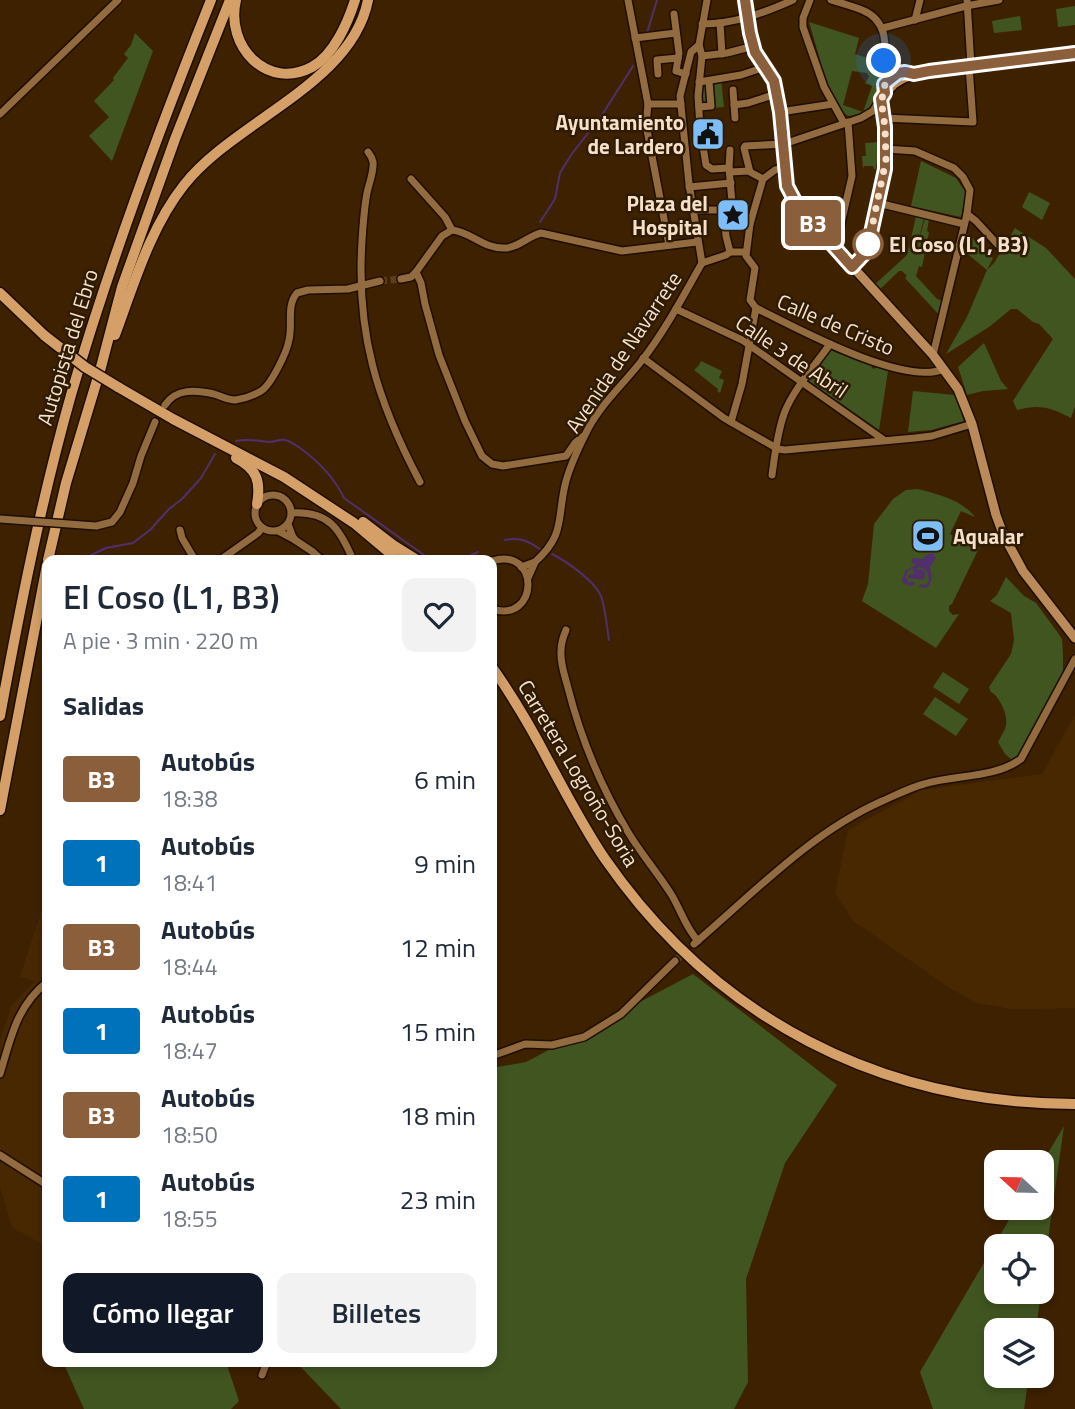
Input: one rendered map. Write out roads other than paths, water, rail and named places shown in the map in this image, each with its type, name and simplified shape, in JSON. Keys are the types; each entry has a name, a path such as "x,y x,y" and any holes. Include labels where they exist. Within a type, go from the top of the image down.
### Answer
{"highway":[{"path":"126,223 143,160 205,0"},
{"name":"Autopista del Ebro","path":"0,716 28,572 52,468 84,354 126,223 211,0"},
{"name":"Autopista del Ebro","path":"50,555 66,483 117,304 191,96 230,0"},
{"path":"236,0 233,24 244,51 266,69 293,72 312,66 326,55 349,22 355,0"},
{"path":"101,367 162,218 184,185 213,155 332,64 349,44 361,23 368,0"},
{"path":"0,293 45,336 86,367 173,419 284,477 354,523 392,555"},
{"path":"173,419 192,434 251,468 257,478 257,504"},
{"path":"284,477 328,498 410,555"},
{"name":"Autopista del Ebro","path":"0,810 42,594"},
{"name":"Carretera Logroño-Soria","path":"497,675 590,833 624,885 679,948 730,992 798,1036 867,1069 923,1086 983,1098 1075,1104"}],"main road":[{"path":"1075,52 929,71 914,74 894,84 883,96 885,169 867,251 852,267 933,355 962,396 996,515 1010,551 1075,638"}],"street":[{"path":"0,114 118,0"},
{"path":"628,0 648,104 647,130 669,245"},
{"path":"707,0 699,45 702,56 699,107 706,165 710,169 750,172 762,179"},
{"path":"745,0 758,58 773,77 790,195 852,267"},
{"path":"702,24 761,14 793,0"},
{"path":"810,0 803,18 803,27 824,87 846,122 852,176 841,228 828,240"},
{"path":"750,172 744,147 784,144 871,113 883,96 883,28 877,20 862,10 831,0"},
{"path":"862,10 865,0"},
{"path":"915,20 920,0"},
{"path":"883,28 967,3 999,0"},
{"path":"884,118 973,122 967,3"},
{"path":"674,14 678,55 676,71 686,74"},
{"path":"720,23 722,54"},
{"path":"635,38 676,33"},
{"path":"658,74 657,60 691,52 699,45"},
{"path":"702,56 754,46"},
{"path":"691,52 681,89 681,104 689,187 702,263"},
{"path":"699,82 741,75 765,67"},
{"path":"699,107 711,106 709,81"},
{"path":"733,90 735,118"},
{"path":"734,105 776,94"},
{"path":"648,104 681,104"},
{"path":"780,112 833,104"},
{"path":"886,149 915,151 954,168 971,190 933,355"},
{"path":"730,150 731,183 726,236 730,252 747,249"},
{"path":"368,152 373,162 363,223 363,318 371,364 379,388 394,430 420,482"},
{"path":"731,422 743,384 756,308 750,300 755,268 746,256 750,224 762,179 784,167"},
{"path":"411,179 445,217 452,230"},
{"path":"689,187 731,183"},
{"path":"877,203 964,224"},
{"path":"692,209 723,210 737,218 737,222 750,224"},
{"path":"967,214 1000,247"},
{"path":"401,279 411,277 442,236 452,230 488,246 500,248 513,247 541,233 622,251 697,242"},
{"name":"Avenida de Navarrete","path":"497,610 507,611 519,606 527,593 528,578 535,562 556,537 566,482 595,417 643,358 676,309 702,263 730,252"},
{"path":"416,272 443,364 482,456 492,464 503,466 565,456 585,435"},
{"path":"165,405 181,392 204,392 236,400 261,391 271,380 290,339 290,307 297,293 308,290 348,289 380,281"},
{"name":"Calle de Cristo","path":"756,308 830,344 880,364 933,373 944,369"},
{"name":"Calle 3 de Abril","path":"676,309 750,345 884,440"},
{"path":"772,475 775,448 785,411 830,344"},
{"path":"643,358 731,422 775,448 786,450 932,436 972,424"},
{"path":"0,519 96,526 112,522 120,512 133,483 155,422"},
{"path":"278,531 288,524 292,513 284,498 268,495 257,504 255,510 255,517 262,528 278,531 316,555"},
{"path":"292,513 312,514 326,520 339,531 351,555"},
{"path":"288,524 295,540"},
{"path":"227,555 262,528"},
{"path":"180,530 192,555"},
{"path":"497,560 516,562 528,578"},
{"path":"521,567 535,562"},
{"path":"566,630 561,644 561,661 586,747 602,785 623,823 670,892 696,942 817,838 842,821 925,784 996,772 1021,759 1075,659"},
{"path":"497,1054 525,1044 552,1045 584,1037 621,1014 675,961"},
{"path":"0,1074 21,1011 42,987"},
{"path":"0,1155 42,1182"},
{"path":"262,1375 265,1367"}],"waterway":[{"path":"647,33 657,0"},
{"path":"540,222 555,199 560,173 633,66"},
{"path":"236,441 283,440 293,443 325,470 344,498 424,555"},
{"path":"91,555 106,548 133,543 150,530 201,478 215,454"},
{"path":"505,540 524,540 541,550"},
{"path":"471,555 478,552"},
{"path":"552,554 579,571 597,589 603,603 609,640"}],"tunnel":[{"path":"380,281 401,279"},
{"path":"675,961 694,944"}],"place":[{"name":"Ayuntamiento de Lardero","path":"708,134"},
{"name":"Plaza del Hospital","path":"733,215"},
{"name":"El Coso (L1, B3)","path":"868,244"},
{"name":"Aqualar","path":"928,536"}]}
